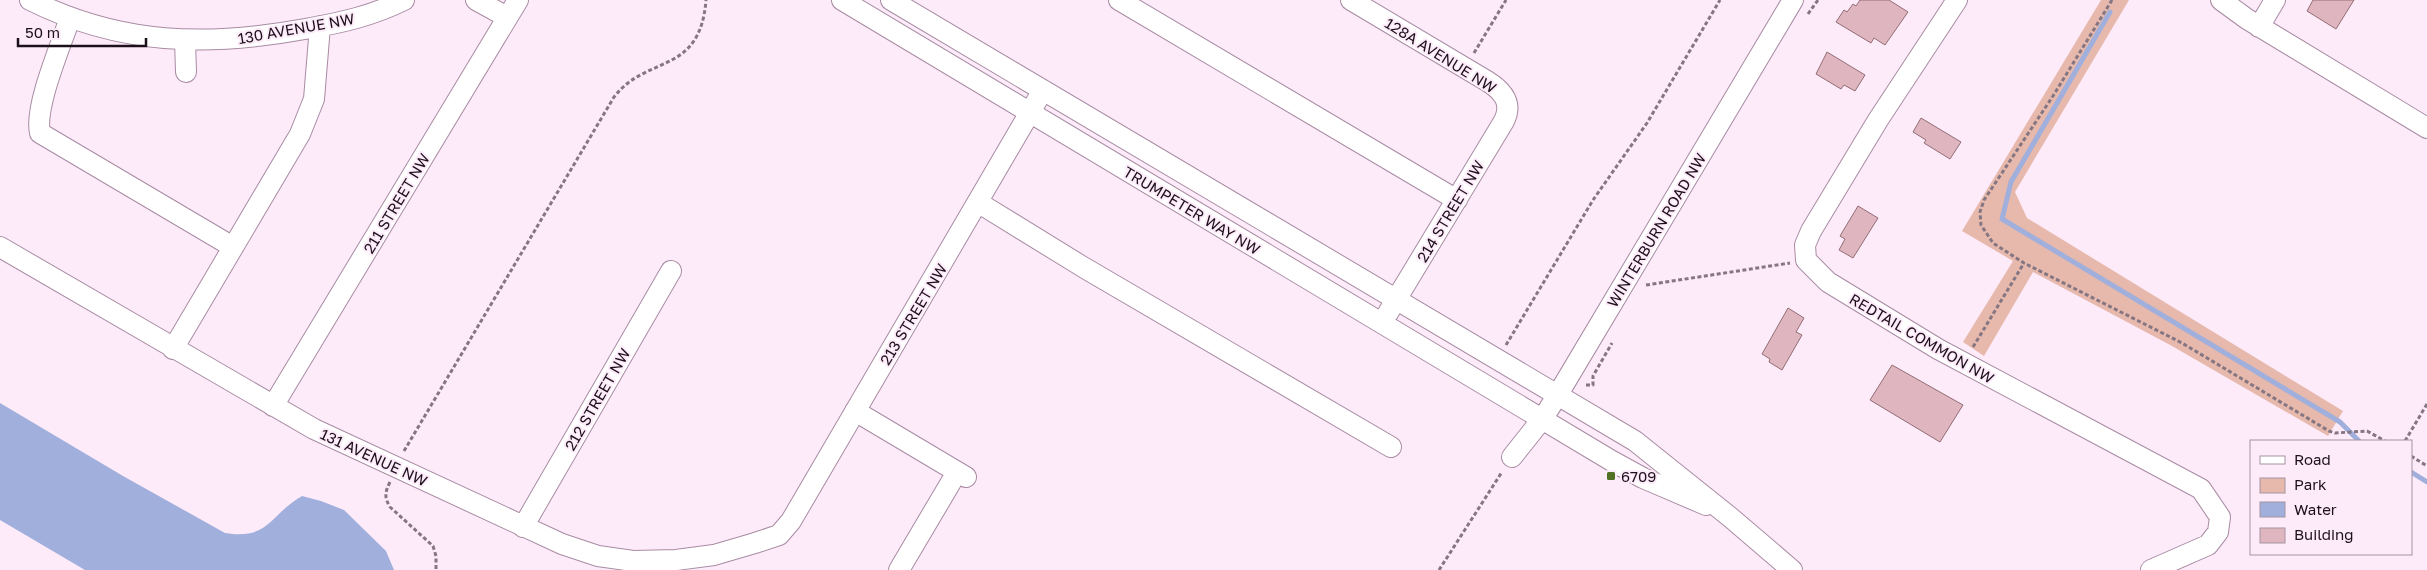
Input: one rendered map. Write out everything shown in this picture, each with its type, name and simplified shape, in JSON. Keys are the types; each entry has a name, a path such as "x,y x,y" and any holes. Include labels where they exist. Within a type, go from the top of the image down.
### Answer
{"street":[{"name":"130 AVENUE NW","path":"30,0 91,26 134,36 185,40 248,38 353,20 404,0"},
{"path":"476,0 507,18"},
{"name":"211 STREET NW","path":"273,406 518,0"},
{"name":"TRUMPETER WAY NW","path":"842,0 1643,478 1730,517"},
{"name":"TRUMPETER WAY NW","path":"890,0 1635,441 1730,517"},
{"path":"1119,0 1457,200"},
{"name":"WINTERBURN ROAD NW","path":"1512,457 1543,418 1557,396 1793,0"},
{"path":"1806,260 1805,245 1811,231 1878,120 1957,0"},
{"path":"2222,0 2259,27 2427,128"},
{"path":"2259,27 2275,0"},
{"name":"128A AVENUE NW","path":"1353,1 1495,86 1505,97"},
{"path":"70,18 40,107 38,124 40,133 233,248"},
{"path":"173,349 300,134 314,98 320,26"},
{"path":"185,40 186,72"},
{"name":"213 STREET NW","path":"779,535 791,521 1043,90"},
{"name":"214 STREET NW","path":"1382,323 1508,114 1505,97"},
{"path":"978,203 1083,267 1391,447"},
{"name":"131 AVENUE NW","path":"0,247 314,429 523,527 594,563 676,560 714,555 779,535"},
{"name":"REDTAIL COMMON NW","path":"1806,260 1828,282 1963,363 2058,411 2201,489 2220,517 2218,532 2208,544 2152,570"},
{"name":"212 STREET NW","path":"523,527 672,271"},
{"path":"855,411 962,474 899,570"},
{"path":"1730,517 1792,570"}],"path":[{"path":"401,457 614,97 623,85 631,79 666,64 686,51 700,28 706,0"},
{"path":"1466,68 1506,0"},
{"path":"1506,345 1593,200 1652,116 1720,0"},
{"path":"2112,0 2053,96 1984,200 1981,218 1986,234 1993,243 2024,262 2182,344 2335,433 2360,430 2383,440"},
{"path":"1646,284 1806,260"},
{"path":"1963,363 2024,262"},
{"path":"2406,440 2427,404"},
{"path":"1439,570 1512,457"},
{"path":"2412,457 2427,466"},
{"path":"390,481 385,493 386,500 390,507 433,546 436,556 436,570"}],"green space":[{"path":"2101,0 2129,0 2015,192 2027,218 2343,411 2328,436 2172,346 2033,272 1984,356 1963,342 2013,261 1962,231"}],"water":[{"path":"0,403 123,476 225,533 251,533 260,529 302,496 344,510 386,551 394,570 85,570 0,520"}],"building":[{"path":"1860,0 1889,0 1908,12 1885,45 1874,38 1871,43 1836,22 1844,10 1847,12 1853,4 1856,6"},
{"path":"2313,0 2354,0 2336,29 2307,11"},
{"path":"1827,52 1865,75 1855,91 1844,85 1841,89 1816,74"},
{"path":"1921,118 1961,142 1950,159 1924,143 1926,140 1913,132"},
{"path":"1858,206 1878,218 1853,258 1839,250 1845,239 1840,236"},
{"path":"1788,308 1804,318 1796,332 1802,335 1782,370 1769,362 1770,359 1762,354"},
{"path":"1892,365 1963,405 1940,442 1870,400"}],"waterway":[{"path":"2110,12 2011,182 2002,219 2340,422 2358,440"},
{"path":"2412,473 2427,482"}],"place":[{"name":"6709","path":"1611,476"}]}
